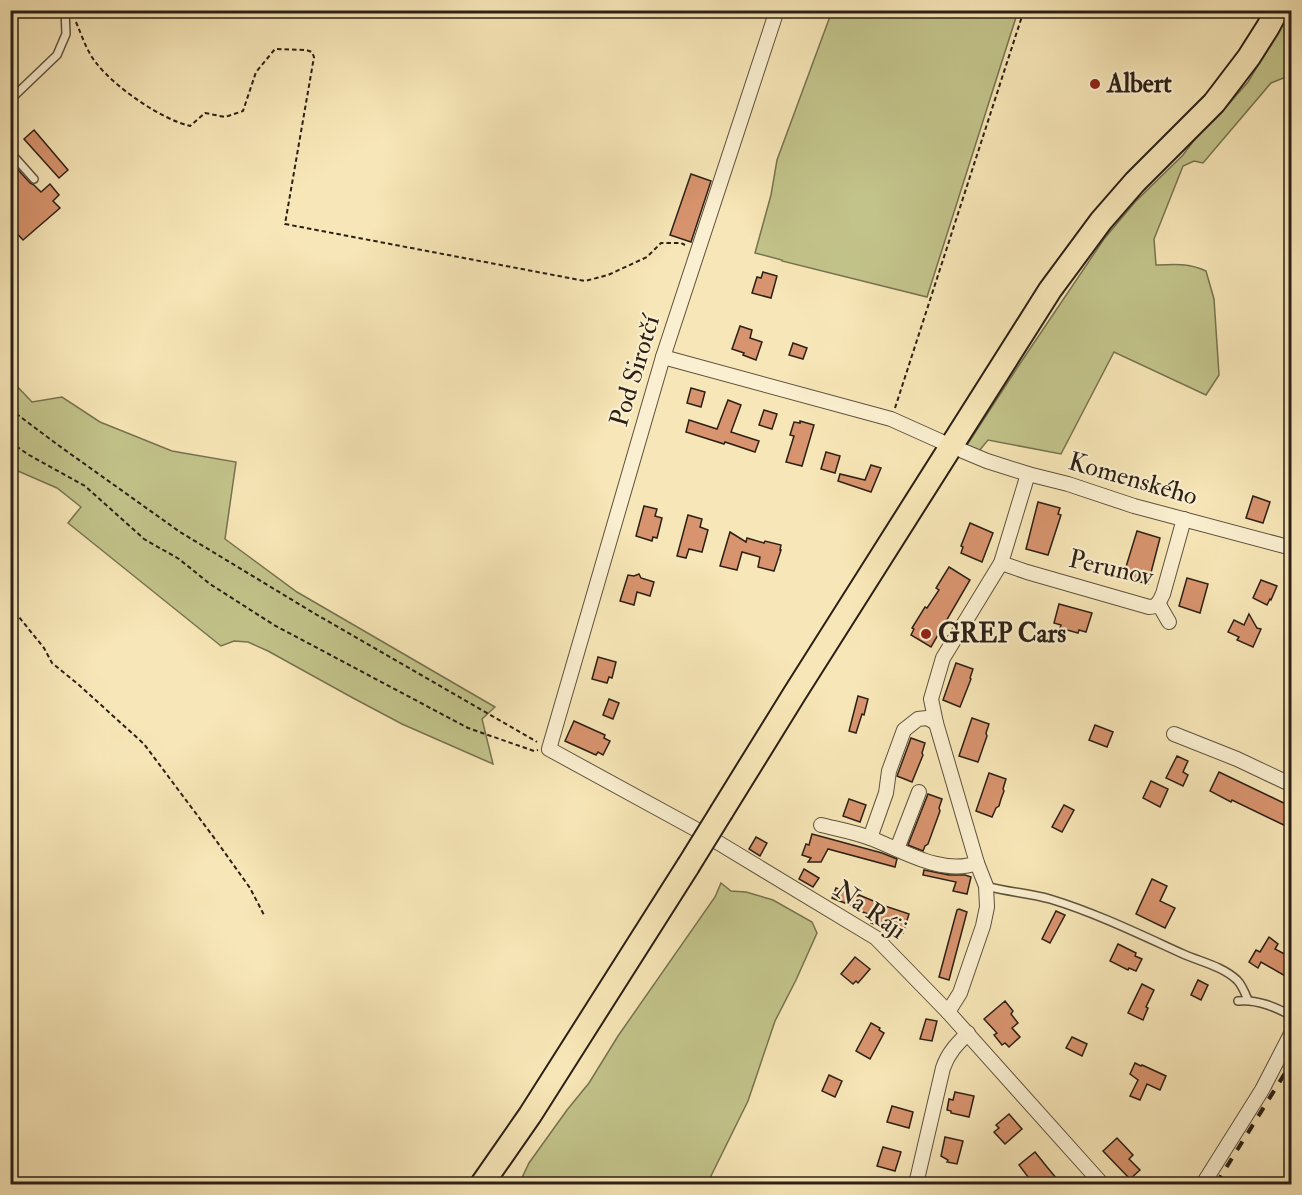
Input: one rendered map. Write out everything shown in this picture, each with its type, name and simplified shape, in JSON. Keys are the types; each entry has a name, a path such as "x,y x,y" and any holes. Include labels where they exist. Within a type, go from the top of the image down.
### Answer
{"main road":[{"path":"482,1185 530,1115 1050,290 1101,221 1135,182 1214,103 1250,57 1277,10"}],"street":[{"name":"Pod Sirotčí","path":"549,749 663,357 777,10"},
{"path":"663,357 891,419 940,441"},
{"name":"Komenského","path":"963,451 1028,474 1068,484 1134,506 1292,548"},
{"path":"948,1012 960,993 984,926 987,907 986,886 977,863 931,699 944,658 1001,563 1028,474"},
{"name":"Perunov","path":"1001,563 1153,607 1163,594 1184,519"},
{"path":"1158,603 1169,622"},
{"path":"870,838 886,793 889,771 904,730 918,719 927,718 936,723"},
{"path":"1174,734 1237,759 1292,785"},
{"name":"Na Ráji","path":"549,749 699,831 885,945 968,1033 1102,1185"},
{"path":"897,849 919,792"},
{"path":"820,825 870,838 916,858 949,866 967,867 977,863"},
{"path":"1203,1185 1262,1090 1292,1032"},
{"path":"916,1185 946,1058 968,1033"}],"lane":[{"path":"10,100 57,55 66,34 65,10"},
{"path":"10,152 34,179"},
{"path":"986,886 1068,905 1205,962 1239,982 1248,1000"},
{"path":"1238,1001 1260,1002 1292,1016"}],"path":[{"path":"891,419 1023,10"},
{"path":"66,34 75,20 88,50 116,83 136,99 190,126 205,112 225,117 243,111 256,72 274,50 312,52 314,57 285,224 585,281 608,275 647,257 661,243 681,243 698,250"},
{"path":"10,409 180,532 316,615 549,749"},
{"path":"10,442 85,486 144,538 179,559 218,589 274,625 468,728 534,751 549,749"},
{"path":"10,606 44,648 52,663 144,744 250,888 264,915"}],"green space":[{"path":"832,11 1018,11 927,297 755,253 771,195 777,160"},
{"path":"1291,11 1291,75 1271,83 1203,163 1194,161 1183,166 1154,239 1156,265 1188,265 1206,271 1214,299 1219,375 1206,395 1114,352 1061,454 988,440 979,451 967,445 1104,239 1135,202 1183,155 1204,127 1248,82"},
{"path":"11,380 32,402 62,397 100,422 172,451 236,462 225,539 297,592 495,707 482,719 493,764 402,724 248,642 234,641 221,646 68,523 81,507 57,488 11,468"},
{"path":"721,883 731,891 746,892 773,900 812,922 817,933 775,1021 748,1101 707,1184 520,1184 529,1163 589,1083 618,1036 715,897"}],"building":[{"path":"34,130 68,170 59,178 24,139"},
{"path":"10,161 41,192 50,184 59,195 53,201 60,208 23,240 10,226"},
{"path":"691,174 711,181 691,242 670,235"},
{"path":"763,272 777,276 771,298 752,293 757,277 761,278"},
{"path":"740,326 752,330 750,338 762,342 756,360 732,349"},
{"path":"793,343 807,348 803,359 789,355"},
{"path":"691,388 705,392 701,407 687,403"},
{"path":"728,400 741,405 731,432 759,441 755,452 686,432 689,420 717,429"},
{"path":"764,410 777,414 772,429 759,425"},
{"path":"800,421 814,425 802,466 786,462 794,436 790,435 794,422 800,423"},
{"path":"826,452 840,456 835,473 821,469"},
{"path":"871,465 881,468 871,492 838,481 840,474 865,480"},
{"path":"1253,496 1270,502 1263,523 1246,518"},
{"path":"1038,502 1060,508 1058,514 1061,515 1048,555 1026,549"},
{"path":"644,506 657,509 655,516 662,518 657,538 653,537 652,541 636,536"},
{"path":"688,515 702,519 700,527 708,530 702,552 689,549 686,558 677,556"},
{"path":"970,523 993,533 982,562 961,553 963,547 961,546"},
{"path":"1137,531 1160,538 1148,584 1126,578 1128,571 1125,570"},
{"path":"730,532 746,542 747,538 781,545 774,571 758,567 760,557 742,552 737,570 720,566"},
{"path":"949,567 970,580 931,647 911,635 914,629 912,628 939,590 936,588"},
{"path":"639,574 641,578 654,582 650,596 637,592 634,605 620,601 628,575"},
{"path":"1187,578 1208,584 1200,613 1179,606"},
{"path":"1261,580 1277,586 1267,605 1253,598"},
{"path":"1059,604 1092,613 1086,632 1079,630 1078,633 1060,628 1061,625 1054,623"},
{"path":"1249,614 1257,628 1261,629 1253,647 1237,640 1239,637 1228,632 1234,620 1244,625"},
{"path":"598,657 616,662 612,678 609,677 607,683 592,679"},
{"path":"956,663 973,669 960,707 943,700"},
{"path":"858,696 868,699 856,733 849,731"},
{"path":"609,699 619,703 613,719 603,715"},
{"path":"972,718 989,724 978,762 959,756"},
{"path":"574,721 605,735 604,738 610,741 603,755 598,752 596,755 565,741"},
{"path":"1095,725 1113,732 1107,747 1089,740"},
{"path":"911,738 925,743 923,755 912,782 897,776"},
{"path":"1177,756 1188,761 1183,772 1188,775 1183,786 1166,778"},
{"path":"1219,772 1292,807 1292,829 1210,791"},
{"path":"989,773 1006,779 999,806 992,817 976,811"},
{"path":"1151,781 1168,789 1160,807 1143,798"},
{"path":"928,794 942,799 928,844 923,851 908,845"},
{"path":"849,799 866,805 860,822 843,816"},
{"path":"1064,805 1074,810 1062,832 1052,827"},
{"path":"812,834 882,853 897,859 895,867 828,849 821,862 808,862 811,858 802,855 806,844 809,845"},
{"path":"756,837 767,843 760,856 749,849"},
{"path":"804,869 819,878 813,887 799,879"},
{"path":"924,870 971,877 967,894 953,891 956,882 923,875"},
{"path":"1152,879 1167,886 1160,901 1175,908 1165,928 1136,914"},
{"path":"836,888 909,914 903,933 871,923 874,916 832,898"},
{"path":"959,909 967,912 949,980 939,977"},
{"path":"1056,911 1065,915 1050,943 1042,939"},
{"path":"1269,937 1278,944 1275,949 1292,958 1292,980 1261,962 1258,968 1249,962 1256,950 1260,952"},
{"path":"1118,944 1136,953 1135,956 1142,959 1136,971 1129,968 1128,970 1110,961"},
{"path":"855,957 870,969 858,983 856,981 853,984 841,974"},
{"path":"1198,980 1208,985 1201,1000 1191,995"},
{"path":"1142,984 1154,990 1143,1020 1128,1013"},
{"path":"1005,1001 1013,1011 1011,1014 1018,1023 1012,1028 1020,1037 1009,1047 1005,1043 1002,1045 994,1035 997,1033 984,1019"},
{"path":"926,1019 937,1021 932,1041 920,1039"},
{"path":"871,1023 884,1033 870,1059 856,1051"},
{"path":"1072,1037 1087,1044 1082,1056 1066,1048"},
{"path":"1135,1063 1166,1076 1160,1090 1147,1084 1140,1100 1130,1096 1138,1080 1130,1074"},
{"path":"829,1075 842,1081 835,1097 822,1091"},
{"path":"955,1092 974,1096 969,1117 947,1110 949,1099 953,1100"},
{"path":"892,1106 913,1112 909,1128 887,1122"},
{"path":"1009,1114 1022,1129 1005,1144 994,1132 999,1128 996,1125"},
{"path":"945,1137 963,1141 957,1164 947,1162 948,1160 941,1156"},
{"path":"1117,1138 1133,1155 1129,1159 1140,1170 1130,1179 1103,1151"},
{"path":"883,1147 901,1152 895,1171 877,1166"},
{"path":"1035,1152 1062,1185 1034,1185 1019,1165"}],"railway":[{"path":"1216,1184 1292,1062"}],"place":[{"name":"Albert","path":"1095,84"},
{"name":"GREP Cars","path":"926,634"}]}
